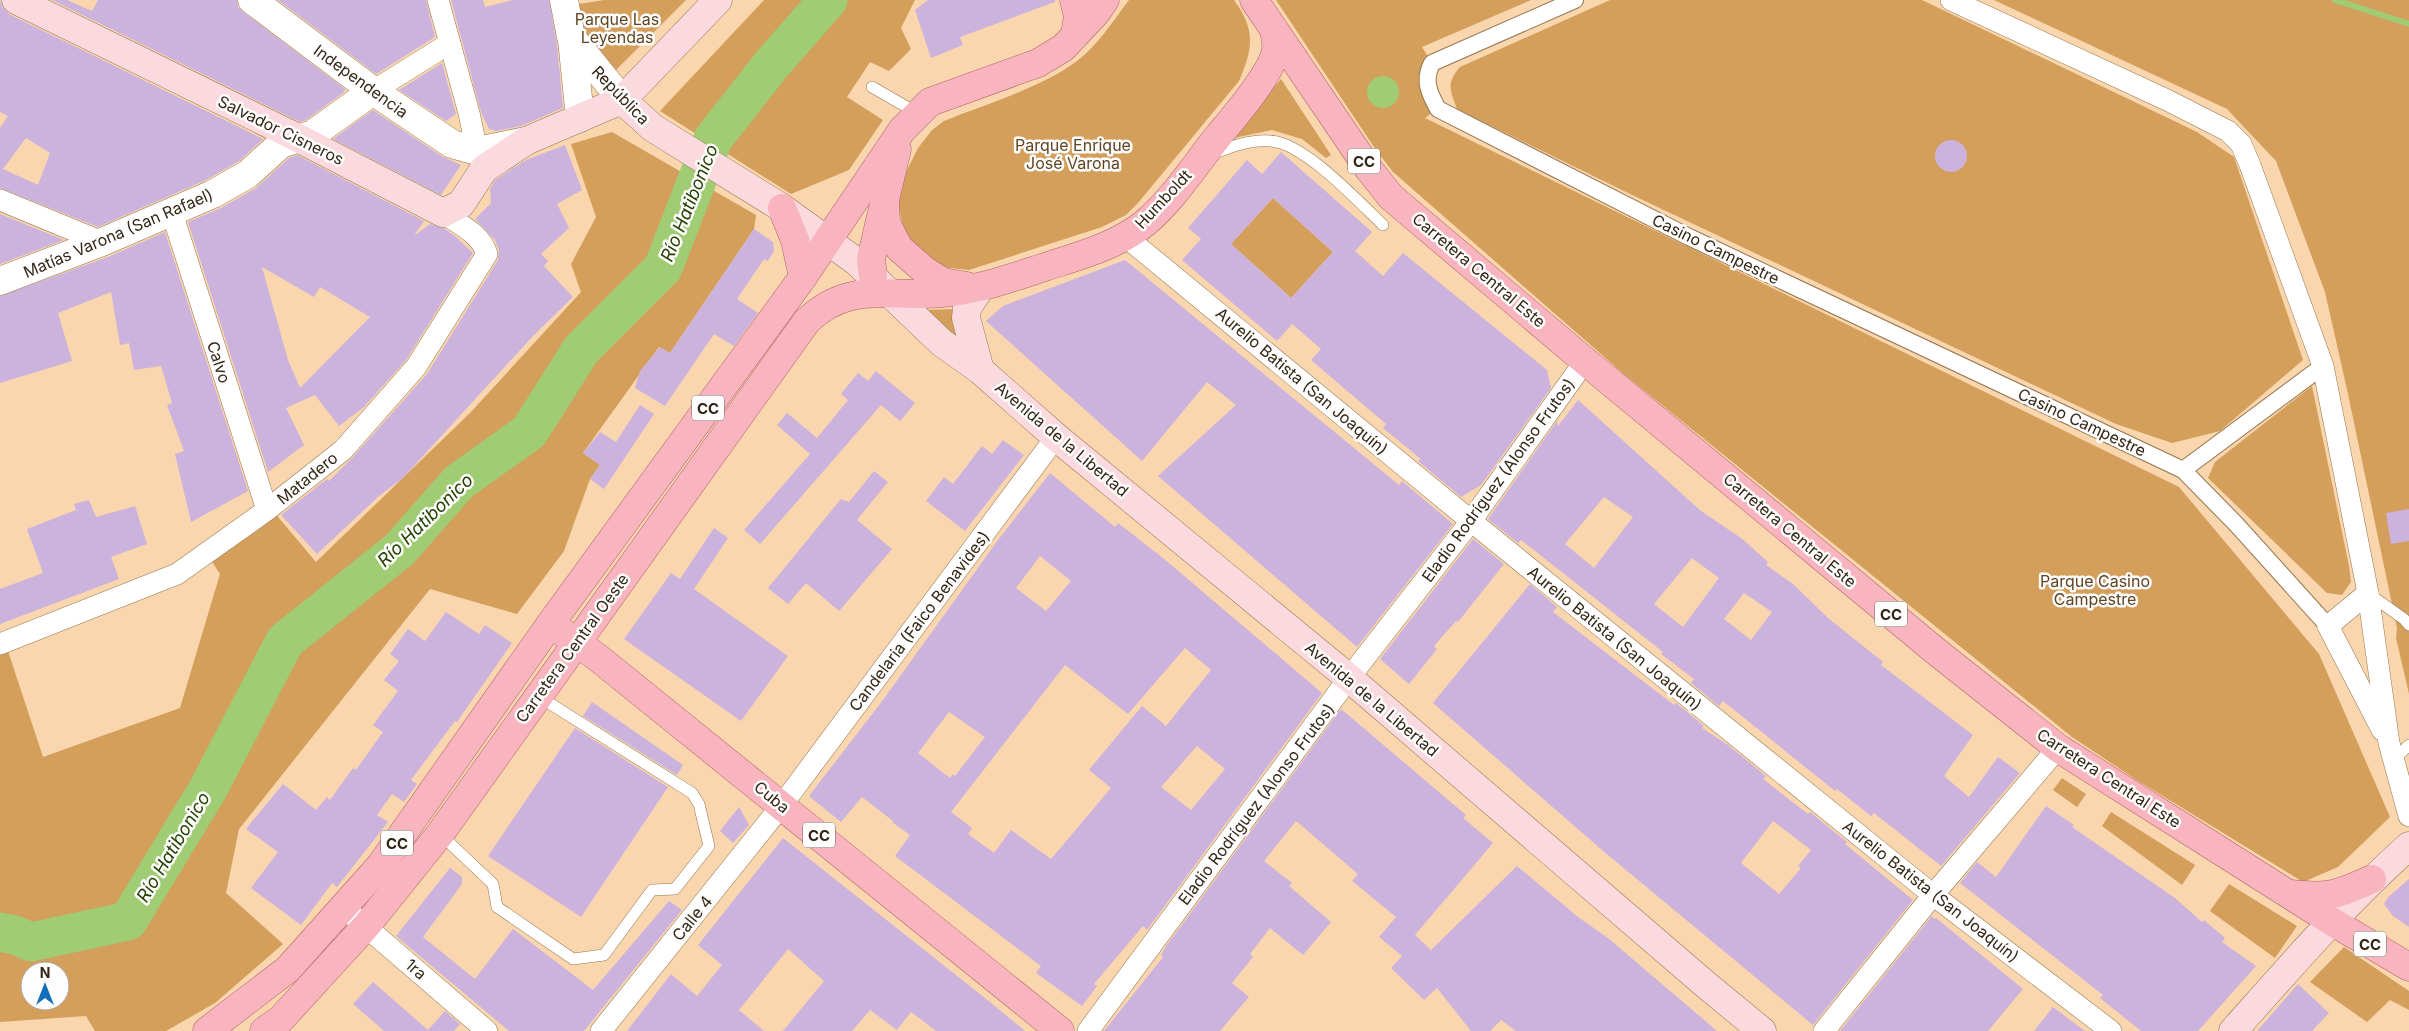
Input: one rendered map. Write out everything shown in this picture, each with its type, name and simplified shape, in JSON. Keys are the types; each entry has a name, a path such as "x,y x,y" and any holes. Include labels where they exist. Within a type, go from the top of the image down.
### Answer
{"main road":[{"name":"Salvador Cisneros","path":"16,0 290,139 443,213"},
{"path":"1074,0 1078,16 1075,35"},
{"name":"CC","path":"551,623 803,277 827,239 909,121 930,102 1038,63 1063,48 1105,0"},
{"name":"Carretera Central Este","path":"1254,0 1368,168 1391,196 1586,361 1938,652 2058,748 2331,921 2409,967"},
{"path":"622,100 711,3"},
{"name":"Humboldt","path":"881,285 942,294 980,288 1078,256 1126,237 1145,223 1162,206 1271,65 1276,49 1274,30"},
{"name":"Independencia","path":"526,140 622,100"},
{"name":"República","path":"622,100 653,128"},
{"path":"580,118 603,115 621,117 653,128"},
{"path":"881,285 871,259 885,198 909,121"},
{"name":"Avenida de la Libertad","path":"653,128 776,204 827,239 881,285 942,343 980,370 1056,437 1350,678 1762,1031"},
{"path":"443,213 462,204 484,169 526,140"},
{"path":"885,198 886,223 899,248 913,261 943,282 980,288"},
{"path":"776,204 795,240 803,277"},
{"name":"Carretera Central Oeste","path":"264,1031 281,1019 366,925 440,834 807,321 820,309 836,300 881,285"},
{"name":"Avenida de la Libertad","path":"980,288 967,308 966,318 980,370"},
{"name":"Carretera Central Oeste","path":"207,1031 288,969 380,866 551,623"},
{"name":"Cuba","path":"551,623 610,667 1060,1031"},
{"path":"556,672 579,665 610,667"},
{"path":"2233,1031 2331,921 2372,879 2409,846"},
{"path":"2290,894 2319,897 2339,894 2372,879"}],"street":[{"name":"Independencia","path":"252,0 372,91 452,144 476,151 526,140"},
{"path":"438,0 469,113 480,163 477,178"},
{"name":"República","path":"564,0 571,37 580,118"},
{"name":"Casino Campestre","path":"1575,0 1432,63 1427,72 1427,84 1438,110 1689,237 2183,470 2236,524 2328,626 2397,749"},
{"name":"Casino Campestre","path":"1951,0 2167,100 2228,131 2240,144 2250,165 2323,366 2368,593 2409,816"},
{"name":"República","path":"571,37 622,100"},
{"name":"Matías Varona (San Rafael)","path":"0,281 102,242 213,194 248,174 290,139 313,134 372,91 450,43"},
{"path":"0,200 102,242"},
{"name":"Calvo","path":"172,213 267,510"},
{"name":"Matadero","path":"8,641 177,574 267,510 343,450 416,368 486,254 484,245 472,233 443,213"},
{"name":"Aurelio Batista (San Joaquín)","path":"1126,237 1471,521 1933,895 2111,1031"},
{"name":"Eladio Rodríguez (Alonso Frutos)","path":"1088,1031 1350,678 1471,521 1586,361"},
{"path":"2183,470 2323,366"},
{"name":"Candelaria (Faico Benavides)","path":"782,805 1056,437"},
{"path":"2328,626 2368,593"},
{"path":"1824,1031 1933,895 2058,748"},
{"name":"Calle 4","path":"602,1031 782,805"},
{"name":"1ra","path":"344,908 487,1031"}],"lane":[{"path":"872,87 909,121"},
{"path":"1201,158 1238,144 1272,140 1293,148 1319,166 1383,225"},
{"path":"2368,593 2404,619 2409,625"},
{"path":"440,834 493,884 496,907 573,959 604,955 652,890 675,889 710,846 699,804 692,794 538,696"}],"green space":[{"name":"Parque Las Leyendas","path":"604,0 686,0 616,70 577,30 573,5"},
{"path":"764,0 915,0 901,28 911,49 889,71 870,62 847,97 883,120 849,170 791,194 660,111"},
{"name":"Parque Enrique José Varona","path":"1129,0 1234,0 1246,21 1250,39 1247,59 1239,81 1138,203 1126,215 1102,227 969,270 941,267 915,249 902,223 898,201 902,180 918,148 932,130 944,121 1013,95 1048,79 1077,61 1092,48"},
{"name":"Parque Casino Campestre","path":"1276,0 1531,0 1422,47 1432,63 1438,108 1425,118 2179,487 2319,654 2390,817 2338,867 2303,882 2135,779 2072,737 1625,375 1393,172 1376,150"},
{"path":"1610,0 1922,0 2197,132 2234,157 2303,360 2220,431 2172,443 2116,424 1628,193 1457,109 1451,82 1460,67"},
{"path":"1994,0 2409,0 2409,694 2396,638 2397,628 2325,292 2276,161 2227,109"},
{"path":"1281,79 1331,155 1326,158 1302,139 1272,130 1229,139"},
{"path":"612,132 756,215 754,229 670,353 659,347 583,453 600,465 590,479 564,551 517,614 430,589 239,829 226,893 283,944 215,1003 166,1031 95,1031 86,1016 0,1022 0,654 8,651 43,757 180,708 220,574 211,560 273,511 316,562 470,413 581,292 571,264 596,217 571,144"},
{"path":"1273,198 1333,252 1291,298 1231,244"},
{"path":"955,309 958,341 924,310"},
{"path":"2312,386 2349,566 2351,582 2342,595 2327,593 2208,478 2215,462"},
{"path":"2062,778 2086,794 2077,807 2053,790"},
{"path":"2111,812 2195,865 2182,885 2102,826"},
{"path":"2229,884 2297,926 2275,958 2210,911"},
{"path":"2344,947 2409,991 2409,1010 2390,1000 2367,1022 2310,982"}],"shaded area":[{"path":"1383,76 1389,77 1394,81 1398,86 1398,98 1394,103 1389,107 1383,108 1377,107 1372,103 1368,98 1367,92 1368,86 1372,81 1377,77"}],"building":[{"path":"0,0 3,8 9,14 263,139 239,161 206,180 98,227 0,188 0,128 8,116 0,112","holes":["26,138 50,153 38,185 3,169"]},
{"path":"52,0 67,0 92,11 98,0 237,0 238,7 243,12 345,89 343,93 306,120 300,122"},
{"path":"278,0 426,0 435,37 376,74"},
{"path":"451,0 483,0 485,7 513,0 549,0 557,45 563,108 521,126 496,131 489,129 481,112"},
{"path":"928,0 1055,0 1055,2 960,37 963,45 931,58 915,10"},
{"path":"442,63 456,114 446,121 399,90"},
{"path":"373,110 443,157 461,165 441,195 333,139"},
{"path":"1951,140 1963,144 1967,156 1963,168 1951,172 1939,168 1935,156 1939,144"},
{"path":"565,145 582,190 557,204 569,228 541,254 548,261 544,266 573,297 533,336 403,478 379,496 317,554 281,515 327,479 329,481 427,374 498,260 499,250 495,240 475,219 491,203 490,189 495,180 526,160"},
{"path":"1281,152 1372,232 1355,251 1383,276 1403,253 1547,370 1551,388 1481,485 1461,497 1418,461 1421,459 1383,428 1386,424 1311,360 1321,349 1292,324 1277,341 1182,260 1201,239 1188,228 1247,160 1262,174","holes":["1273,198 1333,252 1291,298 1231,244"]},
{"path":"297,155 424,221 414,236 430,224 444,228 473,253 406,360 364,407 339,426 315,395 286,408 304,445 268,472 188,222 221,208 256,188 289,158","holes":["262,267 314,297 320,287 370,317 300,388 288,360"]},
{"path":"0,214 64,240 0,264"},
{"path":"754,229 773,242 774,251 768,261 764,259 737,299 758,313 734,346 714,334 665,406 635,388 640,371 660,347 670,353"},
{"path":"165,232 248,491 191,522 175,454 184,451 167,405 172,403 161,366 134,370 129,343 120,345 111,292 58,313 72,361 0,383 0,296 108,257"},
{"path":"1125,260 1399,485 1402,481 1453,524 1357,647 1158,476 1236,405 1207,382 1142,461 986,321 1003,306"},
{"path":"876,371 915,403 900,421 881,405 760,544 744,530 810,454 777,425 787,413 817,438 848,400 841,394 858,373 868,381"},
{"path":"1578,400 1701,511 1741,538 1768,562 1766,565 1793,584 1828,618 1883,662 1881,665 1973,735 1944,776 1969,797 1998,757 2020,773 1941,866 1874,813 1871,816 1837,789 1835,791 1723,701 1719,706 1691,683 1694,679 1661,654 1663,652 1521,540 1518,543 1488,519 1557,421 1558,426","holes":["1604,497 1633,517 1594,568 1565,544","1692,558 1719,578 1683,627 1654,604","1744,593 1772,612 1751,640 1724,619"]},
{"path":"640,405 654,414 604,489 590,479 600,465 583,453 600,432 616,442"},
{"path":"1003,440 1024,455 965,531 926,501 944,477 953,484 982,446 992,454"},
{"path":"874,471 888,482 857,520 892,549 839,611 806,583 788,604 768,588 841,499 849,502"},
{"path":"1050,473 1115,527 1118,523 1163,558 1322,693 1147,930 1143,926 1094,984 1097,986 1082,1006 1036,973 1041,966 895,856 910,835 862,797 841,822 809,796 883,700 998,540","holes":["1040,556 1071,581 1046,611 1016,588","1185,648 1211,670 1166,726 1142,706 1089,770 1111,788 1051,859 1011,830 994,853 968,834 972,828 951,812 1065,665 1128,714","949,712 985,737 955,776 953,774 950,778 918,753","1197,746 1225,769 1191,810 1161,787"]},
{"path":"89,500 96,517 135,506 147,544 111,557 119,579 0,624 0,589 43,573 27,529 76,510 74,504"},
{"path":"2409,509 2409,541 2391,544 2386,513"},
{"path":"714,528 728,538 694,589 788,656 741,721 624,639 671,573 680,579"},
{"path":"1473,539 1504,564 1458,622 1456,621 1434,646 1437,649 1409,684 1380,659"},
{"path":"1530,584 1557,607 1553,612 1674,705 1676,703 1704,726 1702,728 1728,745 1766,776 1763,779 1808,814 1810,812 1847,842 1845,844 1913,900 1813,1025 1602,850 1433,703","holes":["1773,821 1811,850 1798,866 1801,868 1779,894 1741,863"]},
{"path":"446,612 479,634 485,625 512,643 457,722 455,721 411,780 417,784 404,802 392,794 377,815 388,822 337,887 332,883 301,925 251,888 278,852 246,829 283,784 316,810 327,797 330,800 353,768 356,770 383,732 373,725 398,691 384,680 399,661 390,654 408,629 425,641"},
{"path":"592,702 683,765 677,775 583,716"},
{"path":"1341,709 1466,815 1463,818 1493,843 1415,935 1431,950 1517,866 1578,917 1608,938 1717,1031 1516,1031 1501,1020 1490,1031 1471,1031 1437,988 1424,1000 1391,968 1402,956 1379,937 1396,917 1352,881 1358,874 1296,821 1264,861 1292,883 1289,886 1331,922 1303,955 1270,928 1250,954 1253,957 1232,983 1249,997 1220,1031 1104,1031 1163,957 1161,955 1167,945"},
{"path":"575,728 668,787 581,917 488,856"},
{"path":"2046,806 2074,825 2072,827 2175,898 2202,922 2204,920 2225,938 2222,942 2256,966 2198,1031 2141,1031 2100,998 2103,995 1960,883 1977,862 1996,877"},
{"path":"739,807 749,825 733,843 720,831"},
{"path":"783,838 1025,1031 936,1031 911,1012 897,1030 870,1010 852,1031 783,1031 824,981 788,949 739,1010 764,1031 627,1031 671,974 697,996 722,965 698,945"},
{"path":"450,868 462,877 462,884 423,937 475,979 513,929 593,990 669,901 682,910 584,1031 509,1031 396,936"},
{"path":"2409,879 2409,927 2393,916 2384,904 2388,897"},
{"path":"1932,916 2023,989 1988,1031 1840,1031"},
{"path":"373,982 428,1030 445,1011 460,1024 454,1031 384,1031 353,1004"},
{"path":"2298,984 2329,1013 2312,1031 2257,1031"},
{"path":"2053,1007 2085,1031 2034,1031"}],"waterway":[{"name":"Río Hatibonico","path":"0,932 15,935 31,942 128,921 208,789 285,641 399,550 459,482 529,432 581,350 663,268 713,139 771,65 828,0"},
{"path":"2335,0 2409,24"}]}
